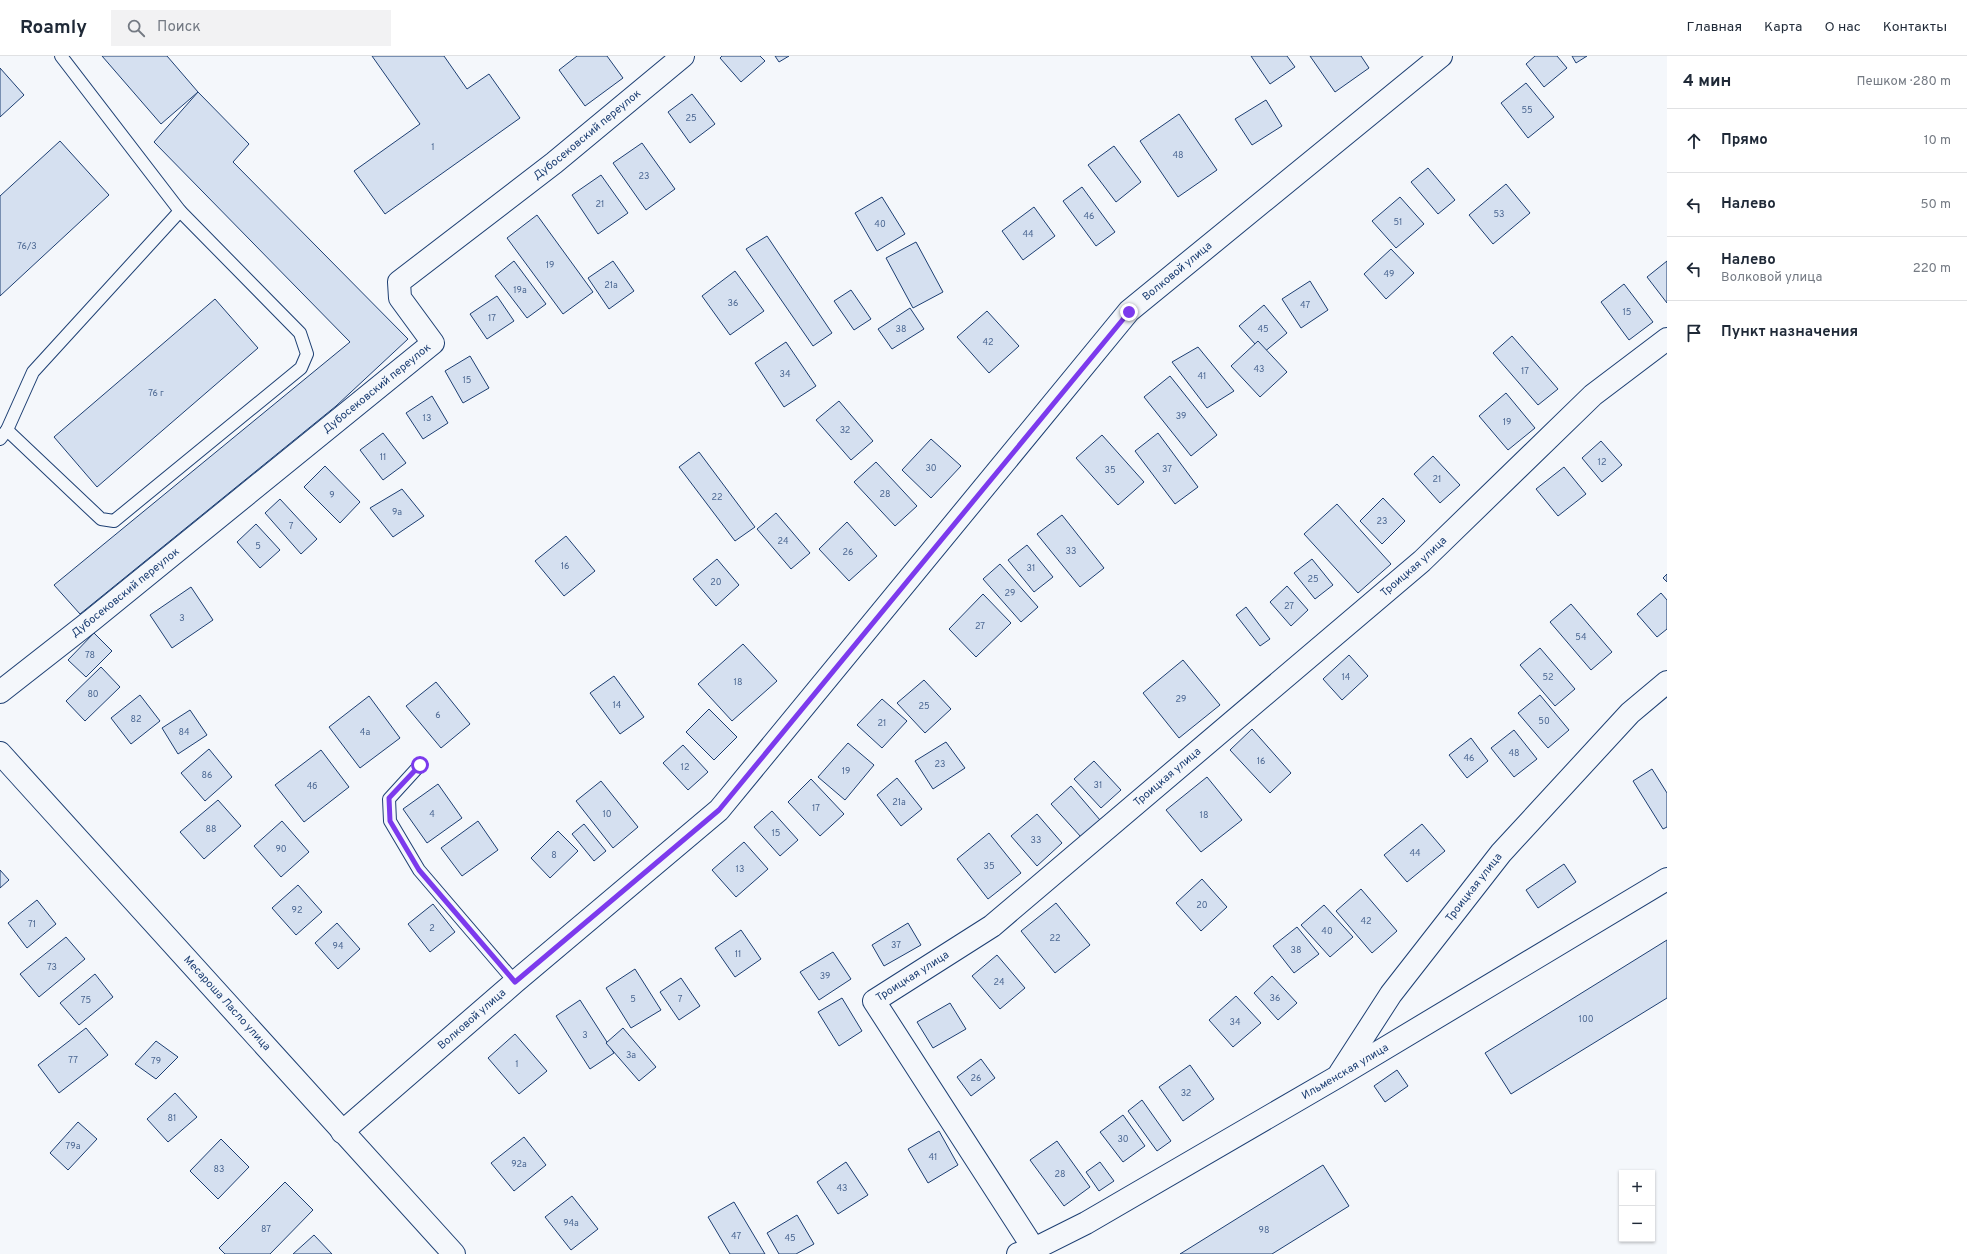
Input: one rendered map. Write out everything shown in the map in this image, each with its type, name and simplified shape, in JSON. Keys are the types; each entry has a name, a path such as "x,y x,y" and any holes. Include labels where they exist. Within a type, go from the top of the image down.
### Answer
{"street":[{"name":"Дубосековский переулок","path":"0,692 92,620 433,344 400,298 399,282 554,163 682,56"},
{"name":"Волковой улица","path":"342,1132 515,982 719,810 1129,312 1441,56"},
{"name":"Троицкая улица","path":"1026,1251 874,1001 992,926 1422,561 1593,395 1667,339"},
{"name":"Троицкая улица","path":"1337,1077 1391,994 1501,853 1630,713 1667,682"},
{"name":"Месароша Ласло улица","path":"0,753 454,1254"},
{"name":"Ильменская улица","path":"1026,1251 1086,1223 1337,1077 1667,880"}],"lane":[{"path":"61,56 180,211 300,333 307,354 301,368 114,521 101,519 4,434 33,372 180,211"},
{"path":"420,765 389,798 390,821 419,870 515,982"}],"building":[{"path":"102,56 167,56 198,92 161,124"},
{"path":"372,56 444,56 467,89 489,74 520,118 385,214 354,171 420,124"},
{"path":"577,56 607,56 623,78 585,106 559,70"},
{"path":"722,56 760,56 765,61 741,82 720,58"},
{"path":"775,56 789,56 779,62"},
{"path":"1251,56 1287,56 1295,67 1270,84"},
{"path":"1310,56 1361,56 1369,68 1335,92"},
{"path":"1535,56 1557,56 1567,68 1544,87 1526,64"},
{"path":"1572,56 1587,56 1576,63"},
{"path":"0,68 24,95 0,117"},
{"path":"1526,83 1554,117 1528,138 1501,103"},
{"path":"198,92 249,144 233,162 408,339 336,406 80,614 54,585 350,342 154,142"},
{"path":"692,94 715,124 690,143 668,112"},
{"path":"1266,100 1282,126 1252,145 1235,119"},
{"path":"1179,114 1217,170 1178,197 1140,141"},
{"path":"60,141 109,195 0,296 0,196"},
{"path":"642,143 675,189 646,210 613,163"},
{"path":"1114,146 1141,182 1116,202 1088,165"},
{"path":"1428,168 1455,200 1438,214 1411,182"},
{"path":"601,175 628,213 598,234 572,195"},
{"path":"1506,184 1530,213 1493,244 1469,215"},
{"path":"1082,187 1115,232 1096,246 1063,201"},
{"path":"882,197 905,234 877,251 855,213"},
{"path":"1400,197 1424,224 1396,248 1372,221"},
{"path":"1034,207 1055,236 1023,260 1002,231"},
{"path":"537,215 593,292 563,314 507,238"},
{"path":"767,236 832,333 813,346 746,249"},
{"path":"916,242 943,292 913,308 886,258"},
{"path":"1391,249 1414,273 1386,299 1364,274"},
{"path":"514,261 546,304 527,318 495,276"},
{"path":"613,261 634,291 609,309 588,278"},
{"path":"1667,261 1667,303 1647,277"},
{"path":"735,271 764,311 730,335 702,296"},
{"path":"1310,281 1328,310 1301,328 1282,299"},
{"path":"1624,284 1653,322 1629,340 1601,302"},
{"path":"851,290 871,319 854,330 834,301"},
{"path":"497,296 514,321 487,339 470,314"},
{"path":"215,299 258,348 97,487 54,437"},
{"path":"1264,305 1287,333 1263,353 1239,326"},
{"path":"910,308 924,329 892,349 878,329"},
{"path":"987,311 1019,346 989,373 957,337"},
{"path":"1512,336 1558,389 1538,405 1493,353"},
{"path":"1258,341 1287,372 1260,397 1231,366"},
{"path":"786,342 816,386 784,407 755,363"},
{"path":"1198,347 1234,391 1207,408 1172,362"},
{"path":"470,356 489,388 463,403 445,371"},
{"path":"1170,376 1217,435 1191,456 1144,397"},
{"path":"1506,393 1535,428 1508,450 1479,416"},
{"path":"432,396 448,423 423,439 406,413"},
{"path":"839,401 873,441 851,460 816,420"},
{"path":"383,433 406,463 383,480 360,450"},
{"path":"1158,433 1198,487 1175,504 1135,451"},
{"path":"1102,435 1144,482 1118,505 1076,458"},
{"path":"931,439 961,466 931,498 902,470"},
{"path":"1601,441 1622,465 1602,482 1582,458"},
{"path":"699,452 755,527 735,541 679,467"},
{"path":"1433,456 1460,485 1440,503 1414,474"},
{"path":"876,462 917,506 895,526 854,482"},
{"path":"325,466 360,502 340,523 304,487"},
{"path":"1564,467 1586,494 1558,516 1536,489"},
{"path":"402,489 424,516 393,537 370,508"},
{"path":"1383,498 1405,521 1382,544 1360,521"},
{"path":"280,499 317,539 301,554 265,513"},
{"path":"1337,504 1391,564 1358,593 1304,534"},
{"path":"776,513 810,553 791,569 757,529"},
{"path":"1062,515 1104,568 1080,587 1037,534"},
{"path":"847,522 877,556 849,581 819,549"},
{"path":"256,524 280,550 260,568 237,542"},
{"path":"566,536 595,571 564,596 535,561"},
{"path":"1027,545 1053,577 1034,592 1008,560"},
{"path":"717,559 739,585 716,606 693,579"},
{"path":"1312,559 1333,585 1315,599 1294,573"},
{"path":"1000,564 1038,607 1021,622 983,579"},
{"path":"1667,574 1667,582 1663,578"},
{"path":"1287,586 1308,610 1291,626 1270,602"},
{"path":"191,587 213,620 172,648 150,615"},
{"path":"1661,593 1667,600 1667,629 1657,637 1637,614"},
{"path":"983,594 1011,623 976,657 949,629"},
{"path":"1571,604 1612,652 1591,670 1550,622"},
{"path":"1246,607 1270,639 1260,646 1236,615"},
{"path":"94,633 112,651 86,677 68,660"},
{"path":"743,644 777,681 732,721 698,684"},
{"path":"1540,648 1575,689 1555,706 1520,665"},
{"path":"1349,655 1368,676 1342,700 1323,679"},
{"path":"1183,660 1220,705 1179,738 1143,693"},
{"path":"101,667 120,687 85,721 66,701"},
{"path":"614,676 644,717 620,734 590,693"},
{"path":"924,680 951,709 925,733 897,703"},
{"path":"436,682 470,724 441,748 406,706"},
{"path":"140,695 160,721 131,744 111,718"},
{"path":"1540,695 1569,730 1548,748 1518,713"},
{"path":"369,696 400,738 360,768 329,727"},
{"path":"882,699 907,721 882,748 857,725"},
{"path":"709,709 737,737 714,760 686,732"},
{"path":"190,710 207,735 178,754 162,728"},
{"path":"1252,729 1291,773 1270,793 1230,750"},
{"path":"1514,730 1537,759 1514,777 1491,748"},
{"path":"1471,738 1488,761 1467,778 1449,755"},
{"path":"946,742 965,768 933,789 915,761"},
{"path":"848,743 874,765 845,800 818,777"},
{"path":"683,745 708,772 688,790 663,763"},
{"path":"209,749 232,777 205,801 181,773"},
{"path":"321,750 349,787 304,822 275,785"},
{"path":"1094,761 1121,790 1101,808 1074,779"},
{"path":"1652,769 1667,793 1667,827 1663,829 1633,781"},
{"path":"1207,777 1242,820 1201,852 1166,810"},
{"path":"897,778 922,809 901,826 877,795"},
{"path":"811,779 844,814 820,836 788,802"},
{"path":"601,781 638,827 613,848 576,801"},
{"path":"438,784 462,818 427,843 403,809"},
{"path":"1071,786 1100,820 1081,837 1051,804"},
{"path":"218,800 241,826 204,859 180,832"},
{"path":"772,811 798,840 780,856 754,827"},
{"path":"1037,814 1062,843 1037,866 1011,836"},
{"path":"282,821 309,852 281,877 254,846"},
{"path":"478,821 498,850 462,876 441,848"},
{"path":"584,824 606,851 594,861 572,834"},
{"path":"1422,824 1445,851 1407,882 1384,855"},
{"path":"558,831 578,851 550,878 531,858"},
{"path":"989,833 1021,873 988,899 957,859"},
{"path":"744,842 768,869 736,897 712,870"},
{"path":"1564,864 1576,882 1538,908 1526,890"},
{"path":"0,870 9,880 0,888"},
{"path":"1202,879 1227,907 1201,931 1176,903"},
{"path":"298,885 322,912 296,935 272,908"},
{"path":"1361,889 1397,931 1372,953 1336,911"},
{"path":"37,900 56,924 27,948 8,923"},
{"path":"1056,903 1090,945 1055,973 1021,931"},
{"path":"433,904 455,932 430,952 408,924"},
{"path":"1324,905 1353,937 1330,957 1301,925"},
{"path":"337,923 360,949 338,969 315,943"},
{"path":"908,923 921,945 884,966 872,945"},
{"path":"1297,927 1319,954 1294,973 1273,946"},
{"path":"741,930 761,959 735,977 715,948"},
{"path":"66,937 85,959 39,997 20,974"},
{"path":"1667,940 1667,998 1511,1094 1485,1053"},
{"path":"833,952 851,979 819,1000 800,972"},
{"path":"997,955 1025,988 1000,1009 972,976"},
{"path":"635,969 661,1010 631,1028 606,988"},
{"path":"95,974 113,997 79,1025 60,1003"},
{"path":"1272,976 1297,1003 1278,1020 1254,993"},
{"path":"681,978 700,1006 679,1020 660,992"},
{"path":"1236,996 1261,1023 1233,1047 1209,1020"},
{"path":"842,998 862,1031 839,1046 818,1012"},
{"path":"580,1000 614,1053 590,1069 556,1016"},
{"path":"950,1003 966,1029 933,1048 917,1022"},
{"path":"86,1028 108,1055 59,1093 38,1065"},
{"path":"623,1028 656,1067 639,1081 606,1043"},
{"path":"515,1034 547,1071 519,1094 488,1058"},
{"path":"156,1041 178,1057 156,1079 135,1064"},
{"path":"981,1059 995,1078 971,1096 957,1077"},
{"path":"1190,1065 1214,1099 1183,1121 1159,1087"},
{"path":"1397,1070 1408,1086 1385,1102 1374,1086"},
{"path":"175,1093 197,1117 168,1142 147,1119"},
{"path":"1142,1100 1171,1141 1157,1151 1128,1111"},
{"path":"1123,1115 1145,1146 1123,1162 1100,1132"},
{"path":"78,1122 97,1139 68,1170 50,1153"},
{"path":"939,1131 958,1165 928,1183 908,1149"},
{"path":"524,1137 546,1165 514,1191 491,1163"},
{"path":"221,1139 249,1167 218,1199 190,1171"},
{"path":"1057,1141 1090,1187 1064,1206 1030,1160"},
{"path":"846,1162 868,1195 838,1214 817,1182"},
{"path":"1100,1162 1114,1181 1099,1191 1086,1172"},
{"path":"1323,1165 1349,1206 1272,1254 1180,1254"},
{"path":"285,1182 313,1210 270,1254 225,1254 219,1248"},
{"path":"572,1196 598,1229 571,1250 545,1217"},
{"path":"734,1202 765,1254 730,1254 708,1217"},
{"path":"797,1215 814,1244 796,1254 779,1254 767,1233"},
{"path":"314,1235 332,1254 293,1254"}],"route":[{"path":"420,765 389,798 390,821 419,870 515,982 719,810 1129,312"}]}
